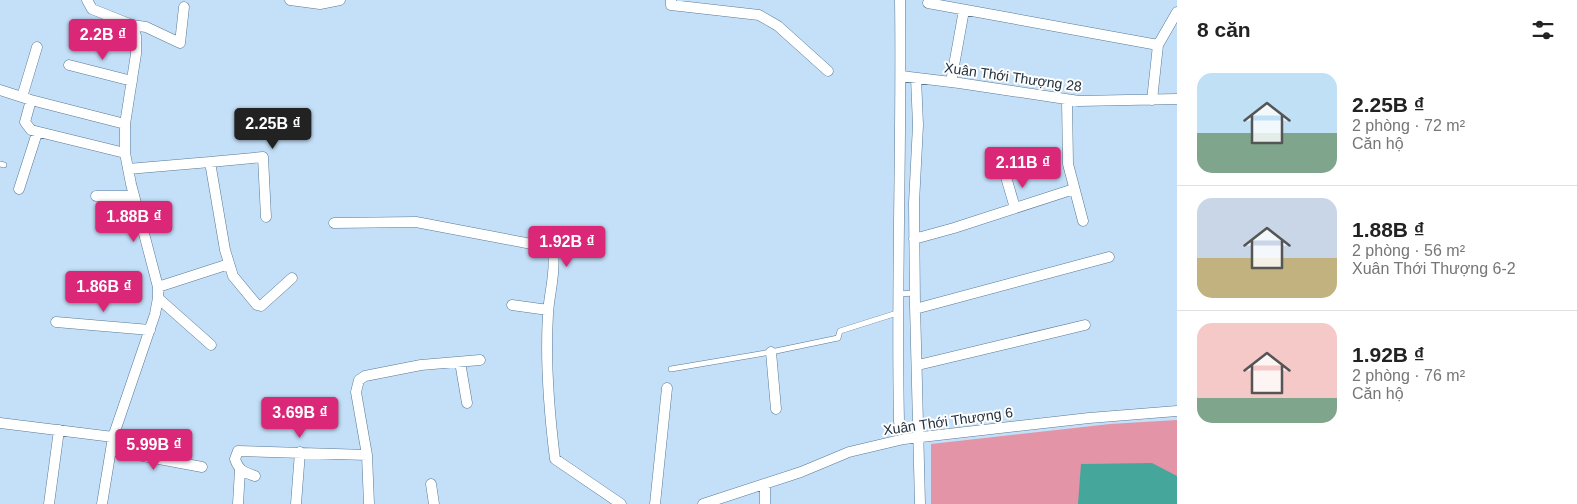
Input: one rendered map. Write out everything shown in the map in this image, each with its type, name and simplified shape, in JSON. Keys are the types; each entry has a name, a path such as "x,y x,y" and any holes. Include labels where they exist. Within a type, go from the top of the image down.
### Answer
{"street":[{"path":"87,0 92,9 132,25 146,27 180,43 184,6"},
{"path":"290,0 320,4 340,0"},
{"path":"671,0 671,5 759,15 778,26 828,71"},
{"path":"899,422 897,294 901,76 900,0"},
{"path":"928,3 1158,45"},
{"path":"951,82 964,10"},
{"path":"1152,100 1158,45 1177,12"},
{"path":"102,504 113,437 150,330 158,298 158,287 134,196 125,153 125,124 136,45 136,36 132,25"},
{"path":"37,47 27,99 26,126 37,133 125,153"},
{"path":"69,65 132,81"},
{"name":"Xuân Thới Thượng 28","path":"901,76 1067,100 1177,99"},
{"path":"916,78 918,125 914,239 920,504"},
{"path":"0,90 27,99 125,124"},
{"path":"1067,100 1068,164 1083,221"},
{"path":"19,189 37,133"},
{"path":"128,170 263,157 266,218"},
{"path":"210,162 233,276 257,305 261,306 292,278"},
{"path":"1006,178 1015,208"},
{"path":"914,239 1074,189"},
{"path":"96,196 134,196"},
{"path":"334,224 416,222 542,246 553,253 555,263 548,310 546,374 555,459 621,504"},
{"path":"915,309 1109,257"},
{"path":"158,287 230,264"},
{"path":"158,298 210,345"},
{"path":"512,304 548,310"},
{"path":"56,322 150,330"},
{"path":"918,365 1085,325"},
{"path":"771,352 776,409"},
{"path":"369,504 367,455 356,392 359,380 365,376 421,365 480,360"},
{"path":"460,362 467,403"},
{"path":"655,504 667,388"},
{"name":"Xuân Thới Thượng 6","path":"703,504 765,484 849,452 904,439 1089,418 1177,411"},
{"path":"0,423 113,437"},
{"path":"49,504 59,430"},
{"path":"111,450 202,467"},
{"path":"238,504 240,470 235,459 238,451 367,455"},
{"path":"296,504 300,452"},
{"path":"240,470 255,476"},
{"path":"431,484 434,504"},
{"path":"765,484 765,504"}],"lane":[{"path":"897,294 915,293"},
{"path":"670,369 771,352 838,338 840,331 897,313"}],"shaded area":[{"path":"1177,420 1177,504 931,504 931,444 1110,424"},
{"path":"1152,463 1177,476 1177,504 1078,504 1081,464"}]}
